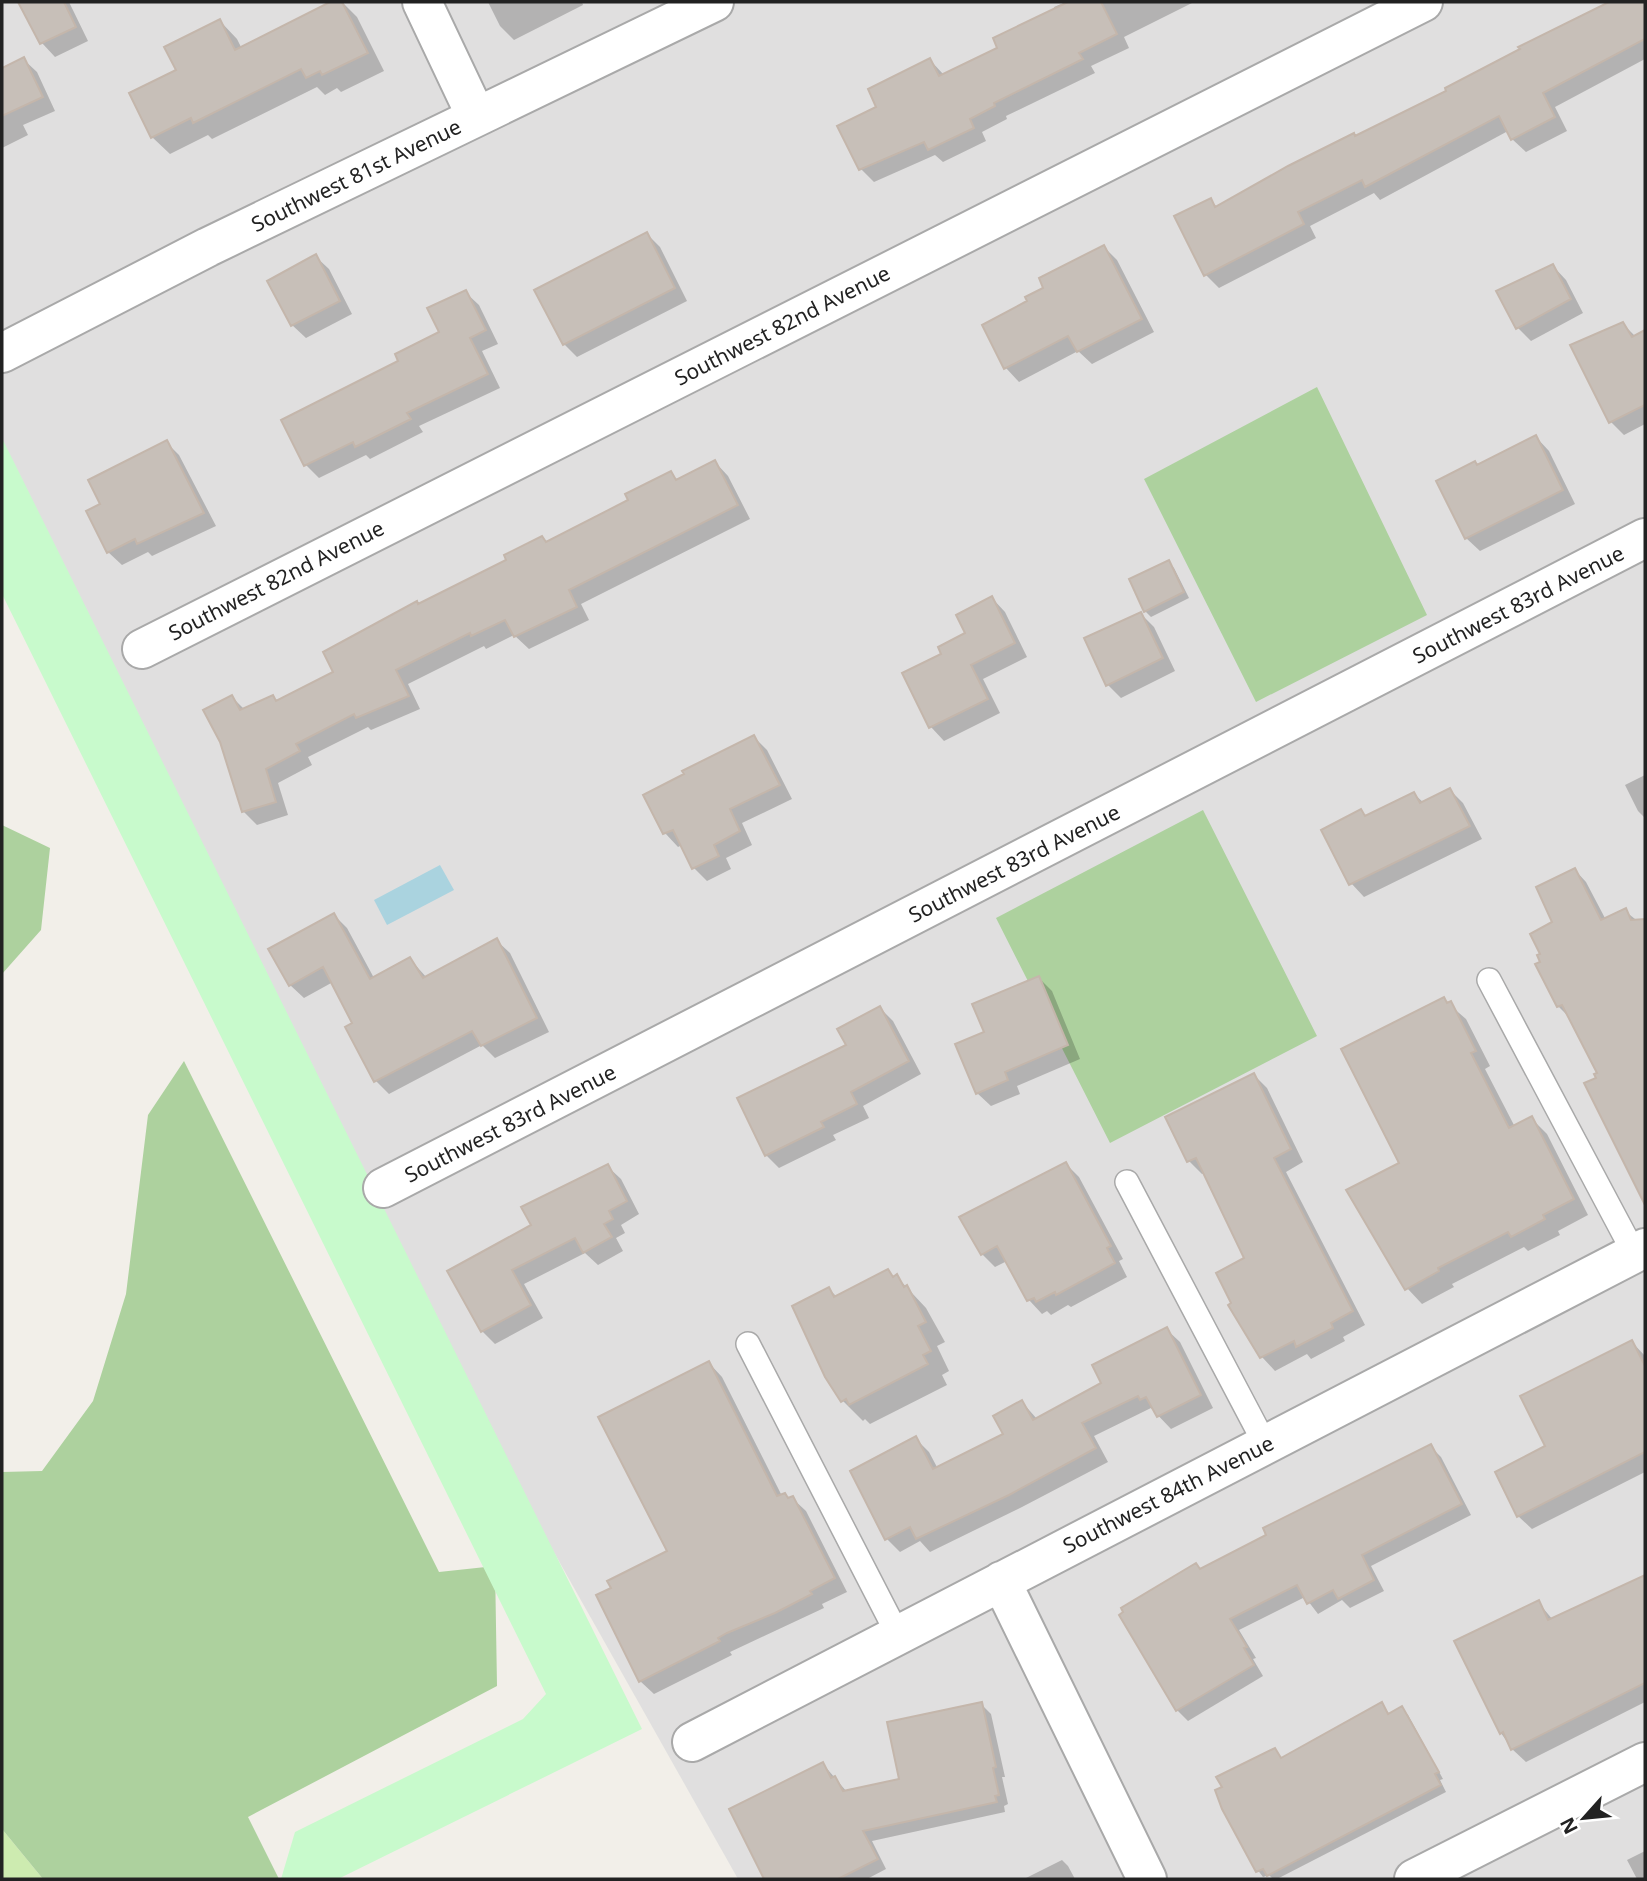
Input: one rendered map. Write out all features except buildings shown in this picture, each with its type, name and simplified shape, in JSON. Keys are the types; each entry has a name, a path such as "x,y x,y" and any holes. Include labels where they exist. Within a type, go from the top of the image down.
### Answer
{"street":[{"path":"422,2 476,116"},
{"name":"Southwest 81st Avenue","path":"2,353 196,254 714,2"},
{"name":"Southwest 82nd Avenue","path":"142,649 1423,2"},
{"name":"Southwest 83rd Avenue","path":"383,1188 1645,538"},
{"name":"Southwest 84th Avenue","path":"692,1742 1640,1251"},
{"path":"1001,1581 1147,1879"},
{"path":"1414,1879 1645,1762"}],"lane":[{"path":"1489,980 1640,1251"},
{"path":"1127,1182 1265,1444"},
{"path":"748,1344 898,1635"}],"shaded area":[{"path":"2,2 1645,2 1645,1879 738,1879 480,1421 2,442"}],"green space":[{"path":"1317,387 1427,615 1256,702 1144,479"},
{"path":"2,438 642,1729 338,1879 281,1879 295,1832 523,1719 546,1694 2,594"},
{"path":"1203,810 1317,1036 1110,1143 996,918"},
{"path":"2,825 50,848 41,930 2,974"},
{"path":"184,1061 439,1572 495,1566 497,1686 248,1817 279,1879 43,1879 2,1829 2,1472 42,1471 93,1401 126,1294 148,1115"},
{"path":"2,1829 43,1879 2,1879"}],"water":[{"path":"440,865 454,890 387,925 374,900"}]}
